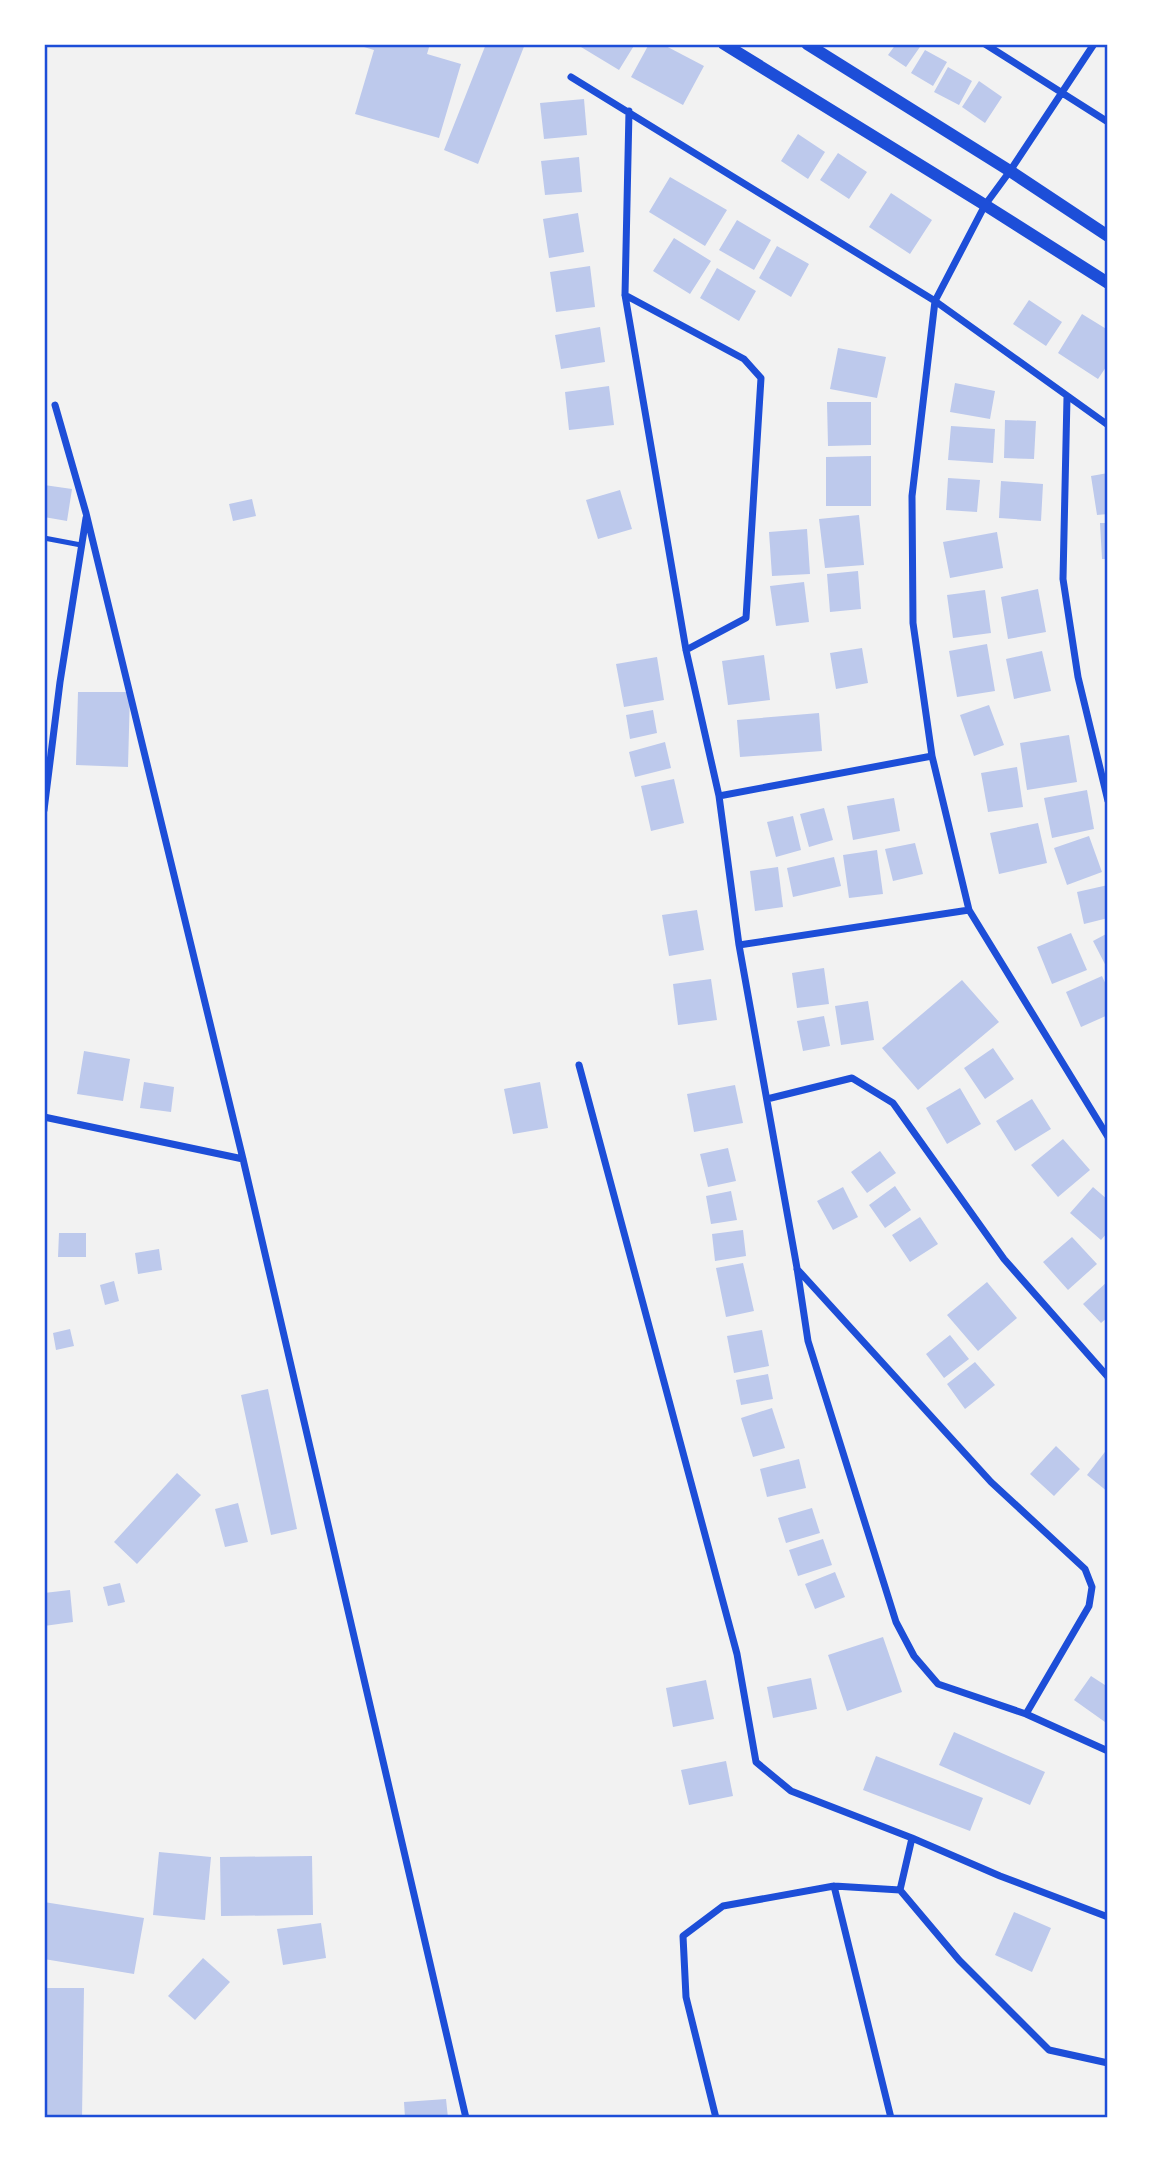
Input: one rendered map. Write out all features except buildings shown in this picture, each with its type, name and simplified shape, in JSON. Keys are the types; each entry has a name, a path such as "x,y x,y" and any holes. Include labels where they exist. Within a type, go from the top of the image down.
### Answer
{"street":[{"path":"724,44 1108,284"},
{"path":"807,44 1108,236"},
{"path":"985,44 1108,122"},
{"path":"1094,44 985,205 935,301 912,496 913,623 932,756 970,910 1108,1137"},
{"path":"571,77 935,301 1108,425"},
{"path":"629,111 625,295 686,650 719,796 738,945 808,1341 896,1622 914,1656 938,1684 1026,1714 1108,1751"},
{"path":"625,295 744,359 761,378 746,618 686,650"},
{"path":"1067,397 1063,579 1078,677 1108,800"},
{"path":"55,405 86,513 243,1159 466,2118"},
{"path":"44,810 86,513"},
{"path":"719,796 932,756"},
{"path":"738,945 970,910"},
{"path":"579,1065 737,1654 756,1762 791,1791 1108,1917"},
{"path":"767,1099 852,1078 893,1103 1004,1259 1108,1377"},
{"path":"44,1117 243,1159"},
{"path":"797,1268 991,1482 1085,1569 1092,1587 1088,1606 1026,1714"},
{"path":"900,1890 912,1838"},
{"path":"834,1886 891,2118"},
{"path":"716,2118 686,1997 683,1936 723,1906 834,1886 900,1890 959,1960 1049,2050 1108,2063"}],"lane":[{"path":"44,538 81,545"}]}
